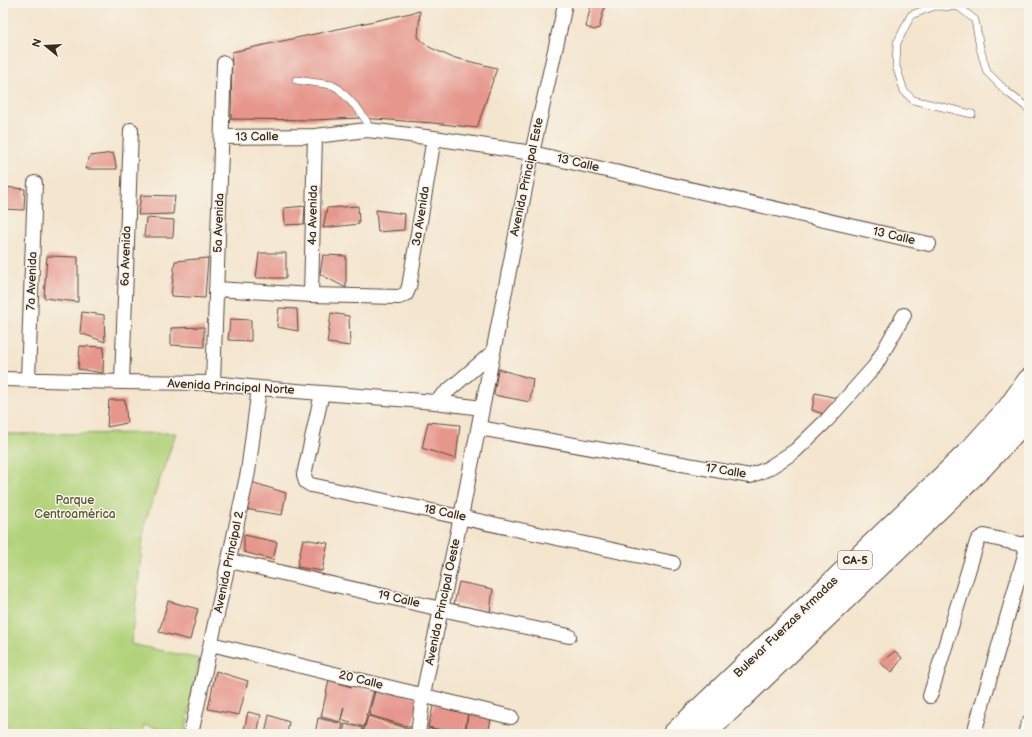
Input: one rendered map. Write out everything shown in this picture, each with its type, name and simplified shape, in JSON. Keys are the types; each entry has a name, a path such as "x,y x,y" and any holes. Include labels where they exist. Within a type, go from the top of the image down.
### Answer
{"highway":[{"name":"Bulevar Fuerzas Armadas","path":"674,734 968,452 1008,409 1029,380"},
{"name":"Bulevar Fuerzas Armadas","path":"704,734 982,467 1029,414"}],"street":[{"name":"Avenida Principal Este","path":"492,352 532,153 565,3"},
{"name":"5a Avenida","path":"213,383 224,63"},
{"name":"6a Avenida","path":"122,382 131,130"},
{"name":"13 Calle","path":"222,137 315,136 367,130 434,138 532,153 929,244"},
{"name":"4a Avenida","path":"311,295 315,136"},
{"name":"3a Avenida","path":"311,295 399,297 406,294 410,287 434,138"},
{"name":"7a Avenida","path":"28,379 35,183"},
{"path":"216,289 311,295"},
{"name":"17 Calle","path":"479,428 750,476 767,469 795,451 827,420 875,366 904,314"},
{"path":"435,402 492,352"},
{"name":"Avenida Principal Oeste","path":"418,734 423,695 479,428 492,352"},
{"name":"Avenida Principal Norte","path":"3,379 213,383 435,402 482,408"},
{"name":"Avenida Principal 2","path":"191,734 248,472 259,388"},
{"name":"18 Calle","path":"322,393 304,475 306,482 311,485 673,563"},
{"path":"930,696 977,542 984,536 1029,544 976,726"},
{"name":"19 Calle","path":"230,560 441,609 569,636"},
{"name":"20 Calle","path":"211,644 511,717"},
{"path":"1025,734 1029,722"}],"lane":[{"path":"972,114 913,100 904,91 896,66 897,43 911,15 935,6 959,7 975,20 980,48 987,72 1007,92 1029,109"},
{"path":"296,80 332,85 339,89 359,110 367,122 367,130"}],"green space":[{"name":"Parque Centroamérica","path":"176,433 145,522 131,644 200,659 185,734 144,725 142,734 3,734 3,434"}],"building":[{"path":"591,4 605,5 599,28 594,30 586,27"},
{"path":"420,11 418,37 429,47 451,57 497,68 477,128 433,123 360,118 312,120 231,119 232,52"},
{"path":"113,153 117,169 85,169 90,156"},
{"path":"3,187 25,189 24,210 3,209"},
{"path":"141,195 175,196 173,214 138,215"},
{"path":"305,206 304,224 285,225 284,208"},
{"path":"358,206 359,224 323,228 327,208"},
{"path":"376,210 405,214 404,230 378,232"},
{"path":"146,218 174,220 173,237 144,237"},
{"path":"259,253 286,253 286,278 256,278"},
{"path":"323,255 346,256 346,288 320,274"},
{"path":"47,256 78,257 78,302 44,298"},
{"path":"208,258 205,298 171,296 175,261"},
{"path":"279,308 297,309 298,331 277,327"},
{"path":"82,312 104,315 105,342 80,333"},
{"path":"331,313 349,316 350,346 327,343"},
{"path":"230,319 251,320 251,341 228,340"},
{"path":"204,327 204,347 171,345 171,328"},
{"path":"80,346 104,347 103,373 78,369"},
{"path":"498,369 533,379 530,402 494,395"},
{"path":"815,393 837,398 829,416 812,410"},
{"path":"109,400 125,400 127,423 107,427"},
{"path":"428,422 460,425 456,459 422,448"},
{"path":"251,482 286,493 282,515 244,509"},
{"path":"244,535 277,542 273,560 244,552"},
{"path":"303,539 328,543 322,571 297,567"},
{"path":"459,582 493,589 490,612 454,604"},
{"path":"168,601 198,609 190,640 159,632"},
{"path":"895,651 902,658 892,672 880,663"},
{"path":"216,671 248,681 239,715 208,709"},
{"path":"329,680 351,687 352,684 374,691 367,715 365,714 367,716 364,727 341,720 344,707 340,722 321,717"},
{"path":"376,687 418,698 413,728 369,715"},
{"path":"434,703 492,714 488,734 465,734 468,714 464,734 428,727"},
{"path":"248,712 261,715 257,734 243,734"},
{"path":"269,715 289,722 287,734 265,734"},
{"path":"368,716 413,730 412,734 363,733"},
{"path":"318,718 343,724 341,734 315,734"},
{"path":"345,724 363,728 361,734 343,734"},
{"path":"429,728 450,734 427,734"}]}
